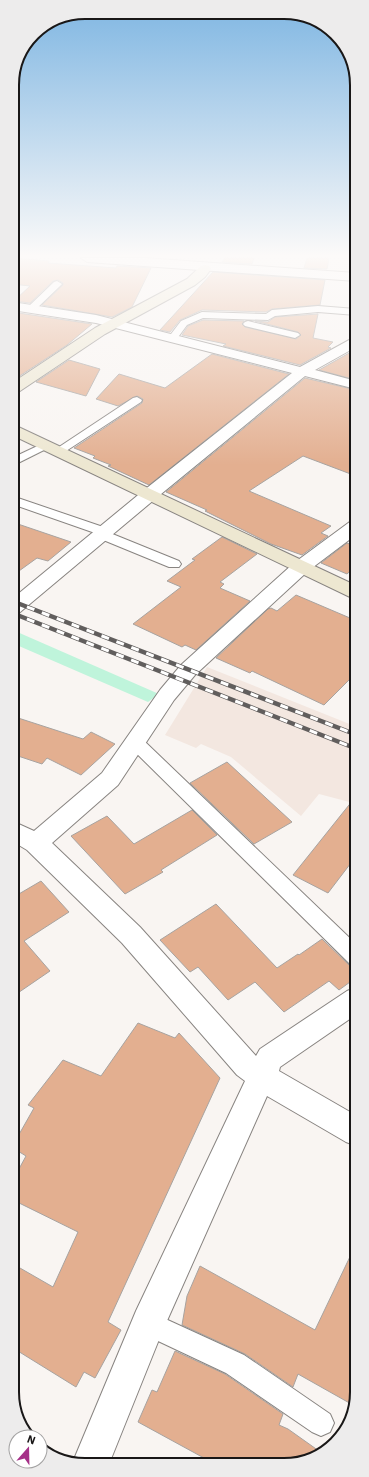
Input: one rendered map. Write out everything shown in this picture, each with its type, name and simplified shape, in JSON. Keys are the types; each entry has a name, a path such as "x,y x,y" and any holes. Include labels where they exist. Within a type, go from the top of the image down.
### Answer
{"street":[{"path":"19,385 106,327"},
{"path":"128,327 350,383"},
{"path":"19,603 149,494 303,371 350,347"},
{"path":"19,432 350,590"},
{"path":"36,843 110,779 167,695 188,670 301,567 350,530"},
{"path":"19,834 36,843 131,936 247,1066 260,1076 350,1128"},
{"path":"92,1458 148,1323 260,1076 270,1058 350,1004"}],"lane":[{"path":"173,338 181,327"},
{"path":"262,327 294,335"},
{"path":"19,460 52,448 137,400"},
{"path":"19,503 103,533 174,564"},
{"path":"135,742 350,951"},
{"path":"148,1323 235,1364 320,1423"}],"shaded area":[{"path":"207,667 350,724 350,802 319,794 301,816 231,757 201,744 196,748 165,735"}],"green space":[{"path":"19,633 159,694 148,702 19,646"}],"building":[{"path":"19,327 89,327 67,345 19,376"},
{"path":"163,327 174,327 170,332 160,330"},
{"path":"187,327 245,327 296,339 301,335 298,332 278,327 315,327 313,338 333,342 328,347 331,348 300,365 223,346 226,344 182,335"},
{"path":"350,353 350,378 319,370"},
{"path":"212,354 289,374 149,485 108,466 111,465 93,458 95,456 74,448 142,403 143,399 137,396 118,406 96,399 119,374 165,388"},
{"path":"69,360 100,369 86,396 36,382"},
{"path":"305,378 350,389 350,474 303,456 249,491 331,526 321,533 328,536 302,555 271,544 205,511 207,510 166,492"},
{"path":"19,524 71,542 48,561 37,558 19,571"},
{"path":"222,537 257,554 220,582 224,584 220,588 250,601 196,650 185,645 182,647 133,624 181,587 167,581 195,560 192,559"},
{"path":"347,543 350,544 350,571 347,574 321,563"},
{"path":"296,595 350,618 350,679 324,705 252,671 250,673 216,658 268,609 271,608 277,611"},
{"path":"19,718 83,739 91,732 115,744 81,775 47,758 42,764 19,756"},
{"path":"227,762 292,822 254,844 190,783"},
{"path":"350,804 350,864 328,893 293,875"},
{"path":"192,810 217,835 161,870 163,872 125,894 71,836 107,816 134,844"},
{"path":"41,881 69,912 24,941 50,971 19,992 19,894"},
{"path":"216,904 277,968 322,939 350,965 350,982 339,990 329,981 284,1012 255,982 228,1000 198,967 190,972 160,940"},
{"path":"138,1023 175,1038 179,1033 220,1078 108,1322 121,1330 95,1378 84,1372 76,1387 19,1352 19,1267 53,1287 78,1232 19,1203 19,1169 26,1156 19,1152 19,1134 34,1108 28,1105 63,1060 101,1076"},
{"path":"350,1257 349,1403 298,1374 293,1387 245,1354 182,1325 187,1296 200,1266 315,1330"},
{"path":"175,1351 225,1374 283,1414 279,1425 288,1429 316,1449 305,1454 284,1458 204,1458 138,1422 152,1390 157,1392"}],"railway":[{"path":"19,604 350,732"},
{"path":"19,616 350,746"}]}
